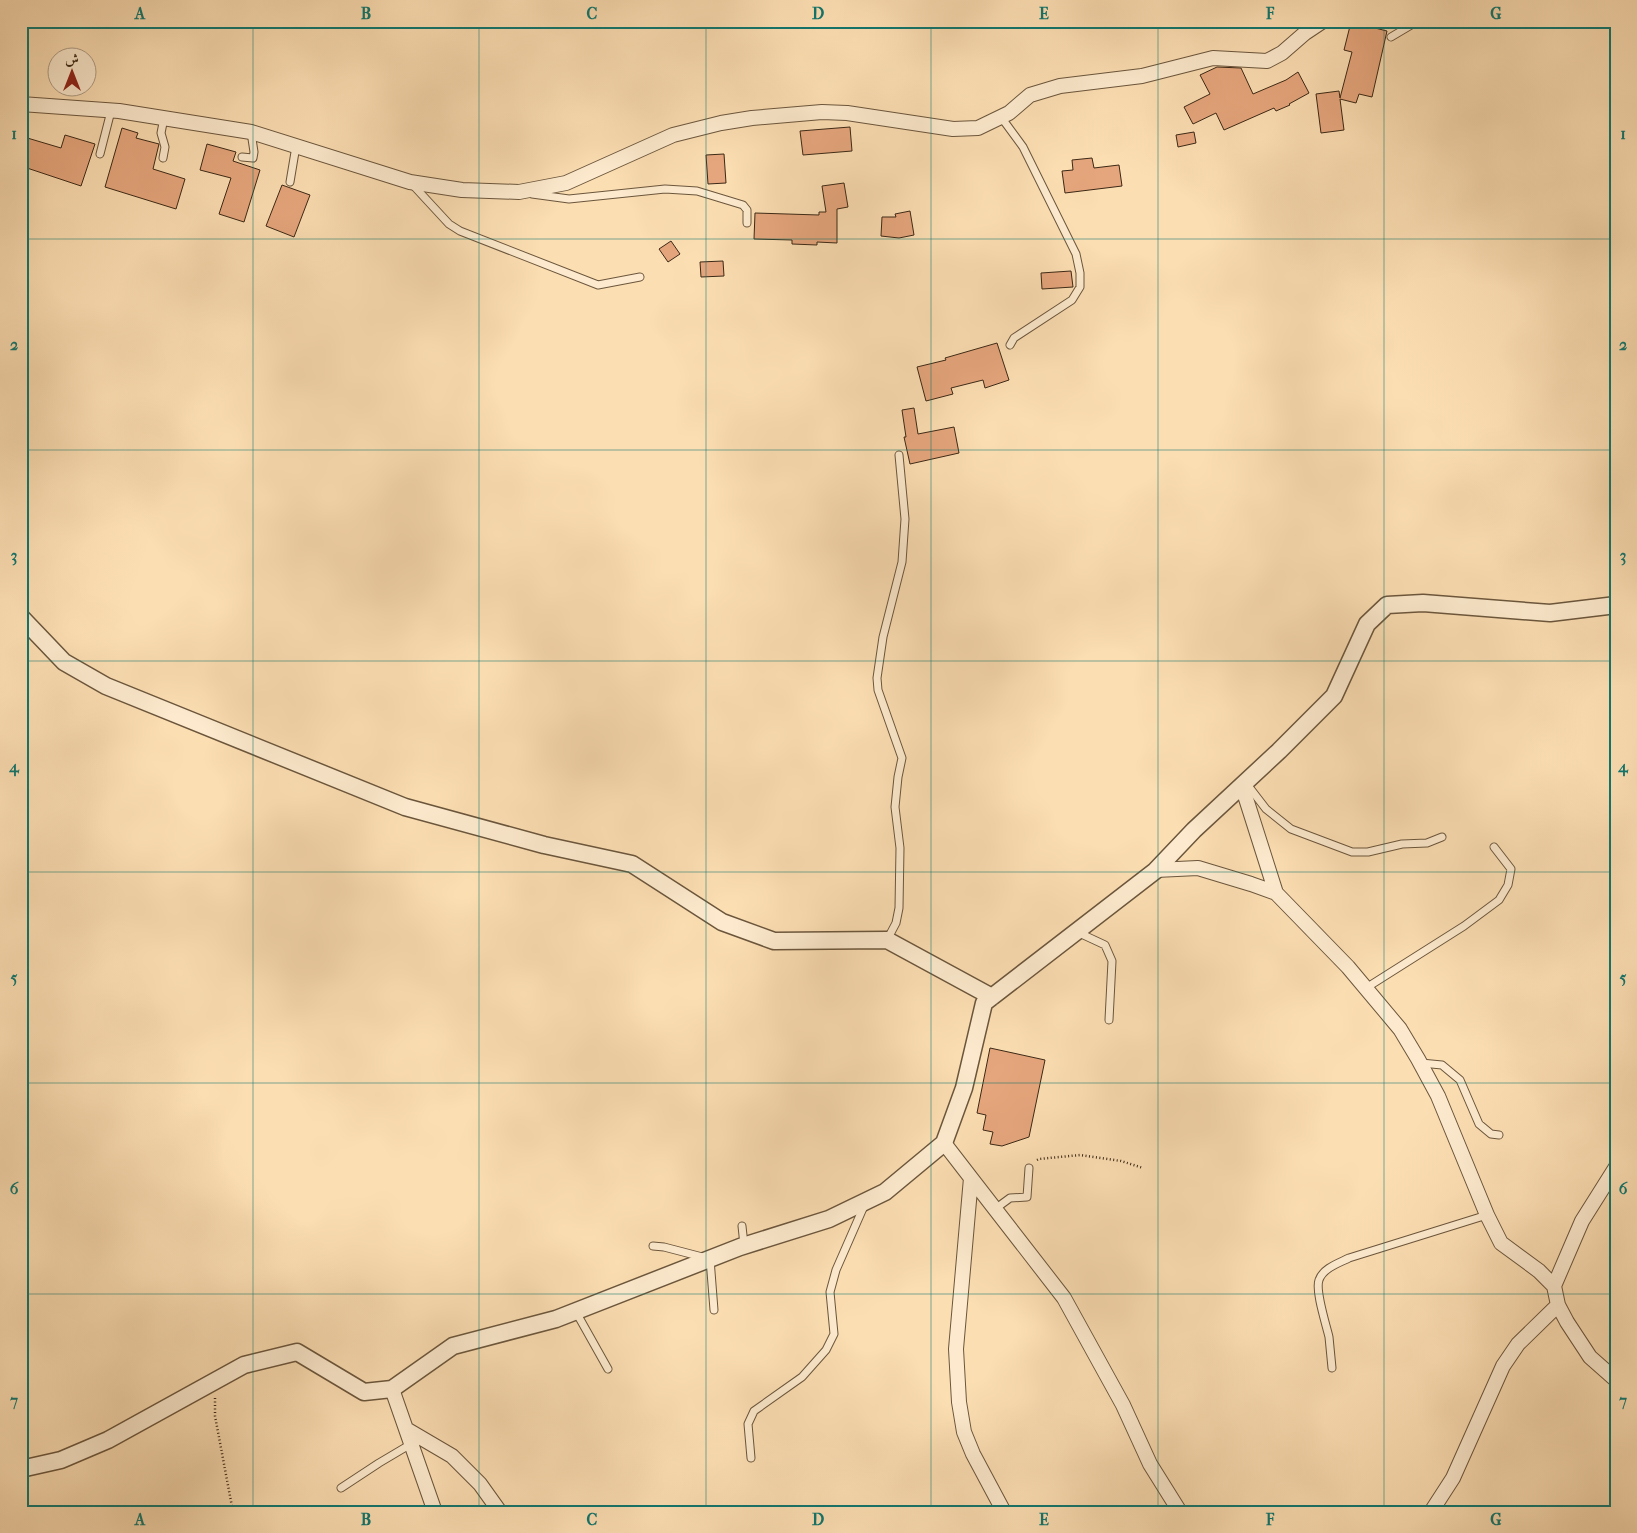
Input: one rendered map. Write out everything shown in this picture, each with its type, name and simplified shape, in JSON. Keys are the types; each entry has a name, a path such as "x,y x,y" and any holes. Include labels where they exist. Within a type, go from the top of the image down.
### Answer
{"street":[{"path":"21,104 111,111 251,132 410,182 462,190 519,192 566,183 674,135 721,123 752,118 822,112 847,113 953,130 978,128 1009,113 1030,96 1060,86 1142,76 1213,58 1267,61 1282,53 1305,33 1323,21"},
{"path":"21,1469 61,1460 108,1440 244,1365 298,1352 364,1392 392,1389 453,1346 556,1319 744,1246 829,1219 885,1192 944,1143 964,1088 984,1003 1156,870 1194,830 1279,752 1334,696 1367,624 1387,605 1423,603 1550,613 1616,605"},
{"path":"21,617 64,662 106,686 405,807 544,845 632,864 722,922 774,941 887,940 992,996"},
{"path":"1244,784 1276,893"},
{"path":"1156,870 1198,868 1276,893 1348,967 1400,1028 1420,1063 1438,1096 1487,1215 1501,1243 1539,1270 1554,1286 1558,1305 1590,1357 1616,1380"},
{"path":"944,1143 1064,1298 1124,1405 1150,1464 1180,1512"},
{"path":"1554,1286 1582,1221 1616,1167"},
{"path":"971,1178 956,1349 959,1402 964,1432 973,1454 1004,1512"},
{"path":"1431,1512 1453,1478 1502,1366 1518,1344 1558,1305"},
{"path":"392,1389 435,1512"},
{"path":"406,1428 452,1456 480,1484 500,1512"}],"lane":[{"path":"1391,36 1418,21"},
{"path":"100,154 111,111"},
{"path":"1001,117 1023,146 1076,254 1080,273 1080,287 1072,300 1014,338 1010,345"},
{"path":"163,158 165,147 161,133 164,118"},
{"path":"242,157 253,158 251,132"},
{"path":"290,182 296,146"},
{"path":"410,182 449,224 460,231 598,285 640,277"},
{"path":"519,192 569,199 665,189 697,191 743,205 748,210 747,223"},
{"path":"887,940 896,923 900,908 900,848 895,807 902,758 878,690 877,678 883,637 902,562 905,519 900,455"},
{"path":"1244,784 1266,809 1291,829 1352,852 1368,852 1402,844 1427,843 1442,836"},
{"path":"1366,988 1464,926 1499,900 1508,885 1511,869 1494,848"},
{"path":"1076,932 1105,945 1112,961 1108,1020"},
{"path":"1420,1063 1442,1065 1460,1080 1479,1124 1491,1134 1500,1135"},
{"path":"995,1209 1010,1198 1027,1197 1029,1168"},
{"path":"751,1458 748,1424 754,1411 802,1377 826,1350 834,1334 830,1292 836,1270 867,1201"},
{"path":"1332,1368 1329,1339 1319,1291 1318,1281 1322,1274 1329,1268 1350,1258 1487,1215"},
{"path":"742,1226 744,1246"},
{"path":"653,1246 710,1259 714,1310"},
{"path":"576,1311 608,1369"},
{"path":"341,1488 412,1444"}],"path":[{"path":"1029,1168 1039,1158 1080,1155 1121,1161 1143,1168"},
{"path":"215,1382 215,1416 233,1512"}],"building":[{"path":"1351,22 1387,31 1372,97 1359,94 1356,103 1340,99 1344,130 1321,133 1316,94 1339,91 1340,98 1352,52 1344,50"},
{"path":"1217,67 1241,68 1253,94 1286,80 1298,72 1309,93 1290,105 1276,111 1274,108 1224,130 1216,113 1193,124 1184,107 1210,94 1200,75"},
{"path":"850,127 852,151 803,155 800,131"},
{"path":"122,128 138,133 136,138 159,144 153,169 185,179 176,209 105,187"},
{"path":"1194,132 1196,143 1178,147 1176,135"},
{"path":"65,135 95,144 81,186 21,166 21,147 24,137 61,148"},
{"path":"207,144 236,152 233,161 260,170 244,222 219,214 231,178 200,170"},
{"path":"724,154 726,183 708,184 706,155"},
{"path":"1092,158 1094,168 1119,165 1122,186 1065,193 1062,171 1073,170 1072,160"},
{"path":"844,183 848,207 837,209 837,243 817,242 817,245 792,244 792,240 754,239 755,213 819,215 819,212 826,212 822,186"},
{"path":"282,185 310,195 294,237 266,226"},
{"path":"910,211 914,235 899,238 881,236 882,217 896,217 895,214"},
{"path":"671,241 680,254 668,262 659,249"},
{"path":"723,261 724,276 701,277 700,262"},
{"path":"1071,271 1073,287 1042,289 1041,273"},
{"path":"997,343 1009,380 985,388 983,380 951,388 953,394 926,401 917,367 946,360 945,358"},
{"path":"914,408 918,434 954,427 959,453 910,464 904,437 906,437 902,410"},
{"path":"990,1048 1045,1060 1029,1137 1002,1146 990,1144 993,1132 983,1130 986,1115 977,1113"}]}
